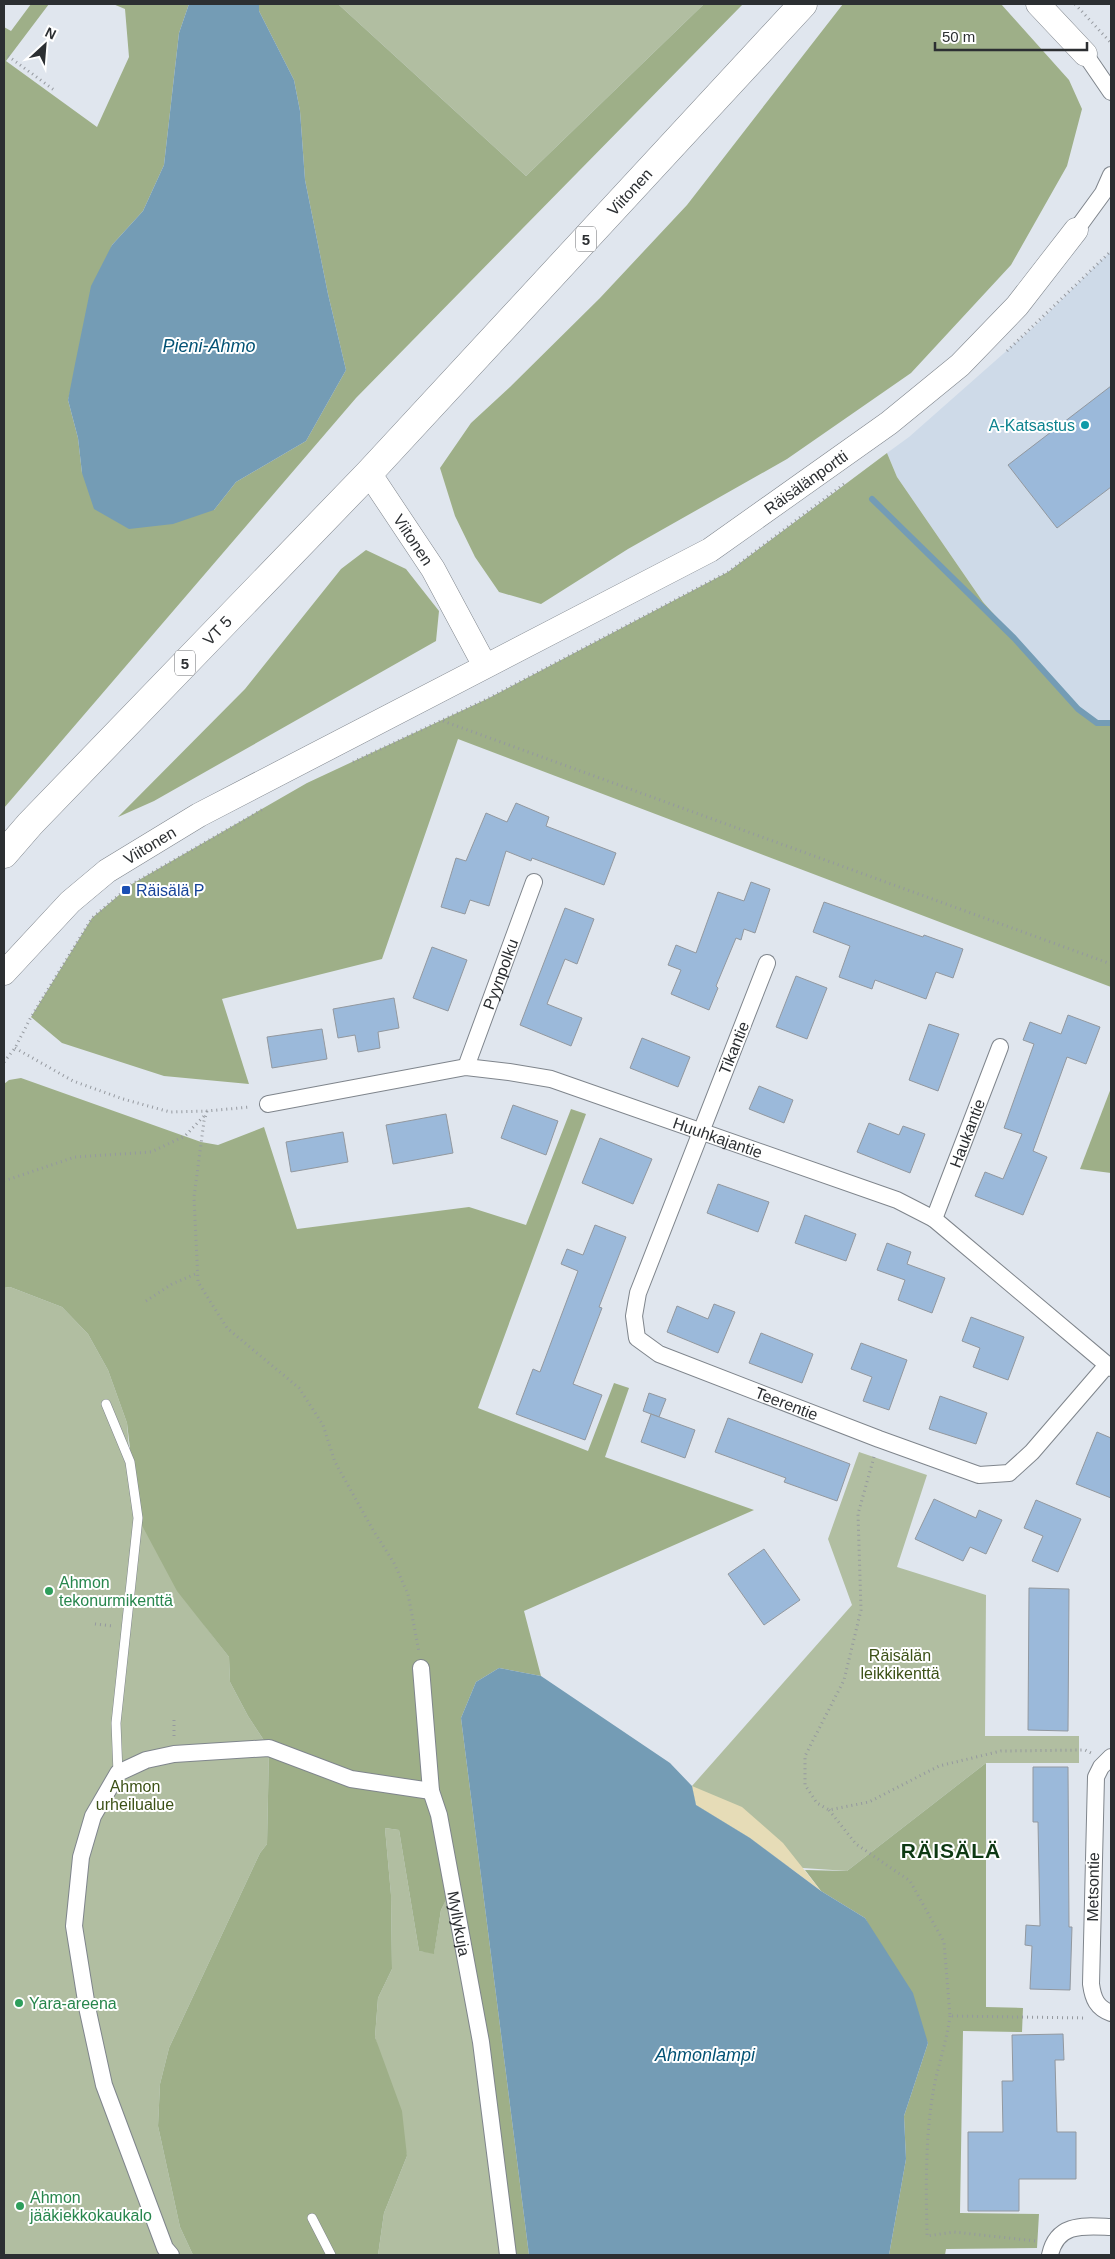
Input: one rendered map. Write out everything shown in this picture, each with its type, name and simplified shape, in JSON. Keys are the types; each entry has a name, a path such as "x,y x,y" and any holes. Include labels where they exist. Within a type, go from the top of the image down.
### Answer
{"highway":[{"name":"Viitonen","path":"369,473 803,4"},
{"name":"VT 5","path":"4,854 37,817 369,473"}],"street":[{"path":"1038,4 1111,80"},
{"path":"1085,54 1111,92"},
{"path":"1076,230 1103,193 1111,175"},
{"path":"1076,230 1111,201"},
{"name":"Räisälänportti","path":"484,666 710,550 889,423 966,359 1017,306 1076,230"},
{"name":"Viitonen","path":"4,973 70,902 107,871 199,815 484,666 433,569 369,473"},
{"name":"Pyynpolku","path":"466,1066 534,882"},
{"name":"Tikantie","path":"700,1132 767,963"},
{"name":"Haukantie","path":"934,1219 1000,1047"},
{"name":"Huuhkajantie","path":"268,1104 466,1066 551,1079 897,1200 934,1219 1109,1366"},
{"name":"Teerentie","path":"700,1132 638,1293 634,1316 637,1338 659,1354 879,1439 980,1475 1009,1473 1032,1452 1109,1366"},
{"name":"Myllykuja","path":"421,1668 431,1791 439,1815 481,2042 508,2255"},
{"path":"171,2255 165,2248 104,2085 87,2007 74,1926 81,1857 93,1816 118,1773 146,1760 174,1754 268,1748 351,1779 431,1791"},
{"name":"Metsontie","path":"1108,2012 1097,2003 1091,1984 1096,1782 1098,1771 1110,1758"},
{"path":"1052,2249 1069,2229 1076,2226 1111,2227"}],"lane":[{"path":"106,1404 130,1462 138,1518 116,1723 118,1773"},
{"path":"312,2218 331,2255"}],"path":[{"path":"1075,4 1111,43"},
{"path":"4,53 54,90"},
{"path":"443,721 1111,964"},
{"path":"15,1048 73,1081 123,1099 170,1112 207,1111 268,1104"},
{"path":"4,1181 76,1157 152,1152 185,1136 202,1120 207,1111"},
{"path":"207,1111 194,1197 198,1282 227,1328 299,1388 323,1425 335,1462 372,1530 394,1563 408,1594 421,1668"},
{"path":"146,1301 172,1284 198,1273"},
{"path":"879,1439 858,1514 862,1610 844,1680 805,1756 804,1785 817,1802 829,1810 856,1844 910,1881 944,1942 950,2016 947,2039 934,2085 926,2141 927,2236 954,2232 1052,2249"},
{"path":"829,1810 869,1802 940,1766 1001,1751 1085,1750 1110,1758"},
{"path":"950,2016 1101,2018 1108,2012"}],"shaded area":[{"path":"1111,251 1111,723 1097,723 1078,709 983,602 897,477 887,453 909,437 1036,325"}],"green space":[{"path":"31,4 49,4 6,61 97,127 129,57 125,9 113,4 189,4 179,33 164,165 143,211 112,245 68,400 78,438 82,473 214,510 236,482 306,441 346,370 328,294 305,180 300,111 294,80 259,11 259,4 338,4 526,176 704,4 743,4 356,398 4,808 4,27 11,31"},
{"path":"338,4 704,4 526,176"},
{"path":"843,4 1001,4 1069,80 1082,109 1067,166 1011,265 911,373 787,459 628,549 541,604 499,592 475,557 455,516 440,468 471,423 600,298 687,205"},
{"path":"887,453 897,477 983,602 1078,709 1097,723 1111,723 1111,987 458,739 382,959 222,999 249,1084 164,1076 62,1043 31,1017 92,918 132,884 307,783 487,699 728,572"},
{"path":"366,550 406,569 439,611 436,641 154,801 118,817 245,689 341,569"},
{"path":"21,1078 201,1142 218,1145 264,1127 297,1229 469,1207 526,1225 571,1109 586,1114 478,1408 588,1451 614,1383 629,1388 605,1457 754,1510 524,1611 541,1676 499,1668 476,1682 461,1718 529,2255 508,2255 452,1888 441,1910 434,1954 419,1951 399,1830 385,1828 391,1895 392,1969 378,1998 375,2037 402,2111 407,2156 384,2213 378,2255 193,2255 180,2227 158,2126 160,2084 169,2048 260,1853 267,1844 269,1748 248,1716 230,1682 229,1657 177,1591 138,1518 127,1423 108,1370 88,1334 62,1307 10,1287 4,1288 4,1084 9,1080"},
{"path":"1111,1088 1111,1173 1080,1169"},
{"name":"Ahmon urheilualue","path":"10,1287 62,1307 88,1334 108,1370 127,1423 130,1462 205,1626 229,1657 230,1682 248,1716 269,1748 267,1844 260,1853 169,2048 160,2084 158,2126 180,2227 193,2255 4,2255 4,1288"},
{"name":"Räisälän leikkikenttä","path":"859,1452 927,1475 897,1567 986,1595 985,1736 1079,1736 1079,1763 986,1763 847,1871 789,1867 750,1838 696,1805 692,1786 852,1605 828,1539"},
{"path":"986,1763 986,2007 1023,2008 1022,2032 963,2031 960,2213 1039,2214 1037,2248 946,2249 945,2255 889,2255 906,2159 904,2116 928,2043 865,1918 821,1891 805,1870 847,1871"},
{"path":"385,1828 399,1830 419,1951 434,1953 441,1910 452,1887 508,2255 378,2255 384,2213 407,2156 375,2037 378,1998 392,1969 391,1895"}],"sand":[{"path":"692,1786 742,1807 783,1843 821,1891 750,1838 696,1805"}],"water":[{"name":"Pieni-Ahmo","path":"189,4 259,4 259,11 294,80 300,111 305,180 328,294 346,370 306,441 236,482 214,510 173,524 129,529 94,509 82,473 78,438 68,400 91,286 112,245 143,211 164,165 179,33"},
{"name":"Ahmonlampi","path":"499,1668 541,1676 670,1763 692,1786 696,1805 750,1838 821,1891 865,1918 913,1993 928,2043 904,2116 906,2159 889,2255 529,2255 461,1718 476,1682"}],"building":[{"name":"A-Katsastus","path":"1111,386 1111,487 1057,528 1008,465"},
{"path":"516,803 549,817 546,826 616,853 604,885 532,858 531,861 506,851 489,906 470,900 465,914 441,907 456,858 466,861 486,813 507,822"},
{"path":"751,882 770,889 755,933 744,929 741,940 736,938 716,986 718,988 709,1010 671,994 681,970 668,965 676,945 696,953 718,892 744,901"},
{"path":"824,902 963,949 953,978 936,972 926,999 875,980 872,989 839,977 850,946 813,932"},
{"path":"565,908 594,919 577,964 565,959 547,1004 582,1018 571,1046 520,1025"},
{"path":"432,947 467,960 448,1011 413,998"},
{"path":"796,976 827,988 807,1039 776,1027"},
{"path":"394,998 399,1028 378,1032 380,1048 358,1052 355,1035 338,1038 333,1009"},
{"path":"1068,1015 1100,1027 1086,1064 1067,1057 1033,1151 1047,1157 1023,1215 975,1196 985,1172 1003,1179 1022,1134 1004,1128 1034,1044 1023,1040 1030,1022 1061,1034"},
{"path":"929,1024 959,1034 938,1091 909,1080"},
{"path":"322,1029 327,1059 272,1068 267,1037"},
{"path":"642,1038 690,1057 678,1087 630,1068"},
{"path":"759,1086 793,1100 784,1123 749,1109"},
{"path":"513,1105 558,1121 546,1155 501,1138"},
{"path":"446,1114 453,1153 393,1164 386,1125"},
{"path":"869,1123 899,1135 903,1126 925,1134 910,1173 857,1152"},
{"path":"343,1132 348,1162 291,1172 286,1142"},
{"path":"600,1138 652,1159 633,1204 582,1183"},
{"path":"718,1184 769,1202 758,1232 707,1213"},
{"path":"805,1215 856,1234 846,1261 795,1243"},
{"path":"595,1225 626,1237 599,1307 602,1308 573,1384 602,1395 585,1440 516,1414 533,1369 540,1372 578,1271 561,1264 567,1249 583,1255"},
{"path":"887,1243 911,1252 907,1264 945,1278 932,1313 898,1300 905,1280 877,1270"},
{"path":"714,1304 735,1312 718,1353 667,1332 677,1306 708,1319"},
{"path":"971,1317 1024,1337 1008,1380 973,1367 980,1348 962,1341"},
{"path":"761,1333 813,1354 802,1383 749,1363"},
{"path":"861,1343 907,1360 889,1410 863,1401 872,1377 851,1369"},
{"path":"649,1393 666,1399 659,1417 643,1411"},
{"path":"940,1396 987,1413 976,1444 929,1429"},
{"path":"651,1414 695,1430 685,1458 641,1442"},
{"path":"728,1418 850,1464 837,1501 784,1482 786,1478 715,1452"},
{"path":"1097,1432 1111,1438 1111,1498 1076,1484"},
{"path":"934,1499 976,1518 979,1510 1002,1520 986,1554 970,1547 963,1561 915,1539"},
{"path":"1036,1500 1081,1519 1058,1572 1032,1561 1043,1536 1024,1528"},
{"path":"764,1549 800,1600 764,1625 728,1574"},
{"path":"1029,1588 1069,1589 1068,1731 1028,1730"},
{"path":"1033,1767 1068,1767 1069,1927 1072,1927 1070,1990 1030,1989 1032,1946 1025,1945 1026,1925 1040,1926 1038,1822 1033,1822"},
{"path":"1063,2034 1064,2060 1055,2060 1057,2132 1076,2132 1076,2179 1019,2179 1019,2211 968,2211 968,2132 1003,2132 1002,2081 1013,2081 1012,2035"}],"waterway":[{"path":"872,499 1014,638 1078,709 1097,723 1111,723"}],"place":[{"name":"A-Katsastus","path":"1085,425"},
{"name":"Räisälä P","path":"126,890"},
{"name":"Ahmon tekonurmikenttä","path":"49,1591"},
{"name":"Yara-areena","path":"19,2003"},
{"name":"Ahmon jääkiekkokaukalo","path":"20,2206"}],"district":[{"name":"RÄISÄLÄ","path":"951,1850"}]}
